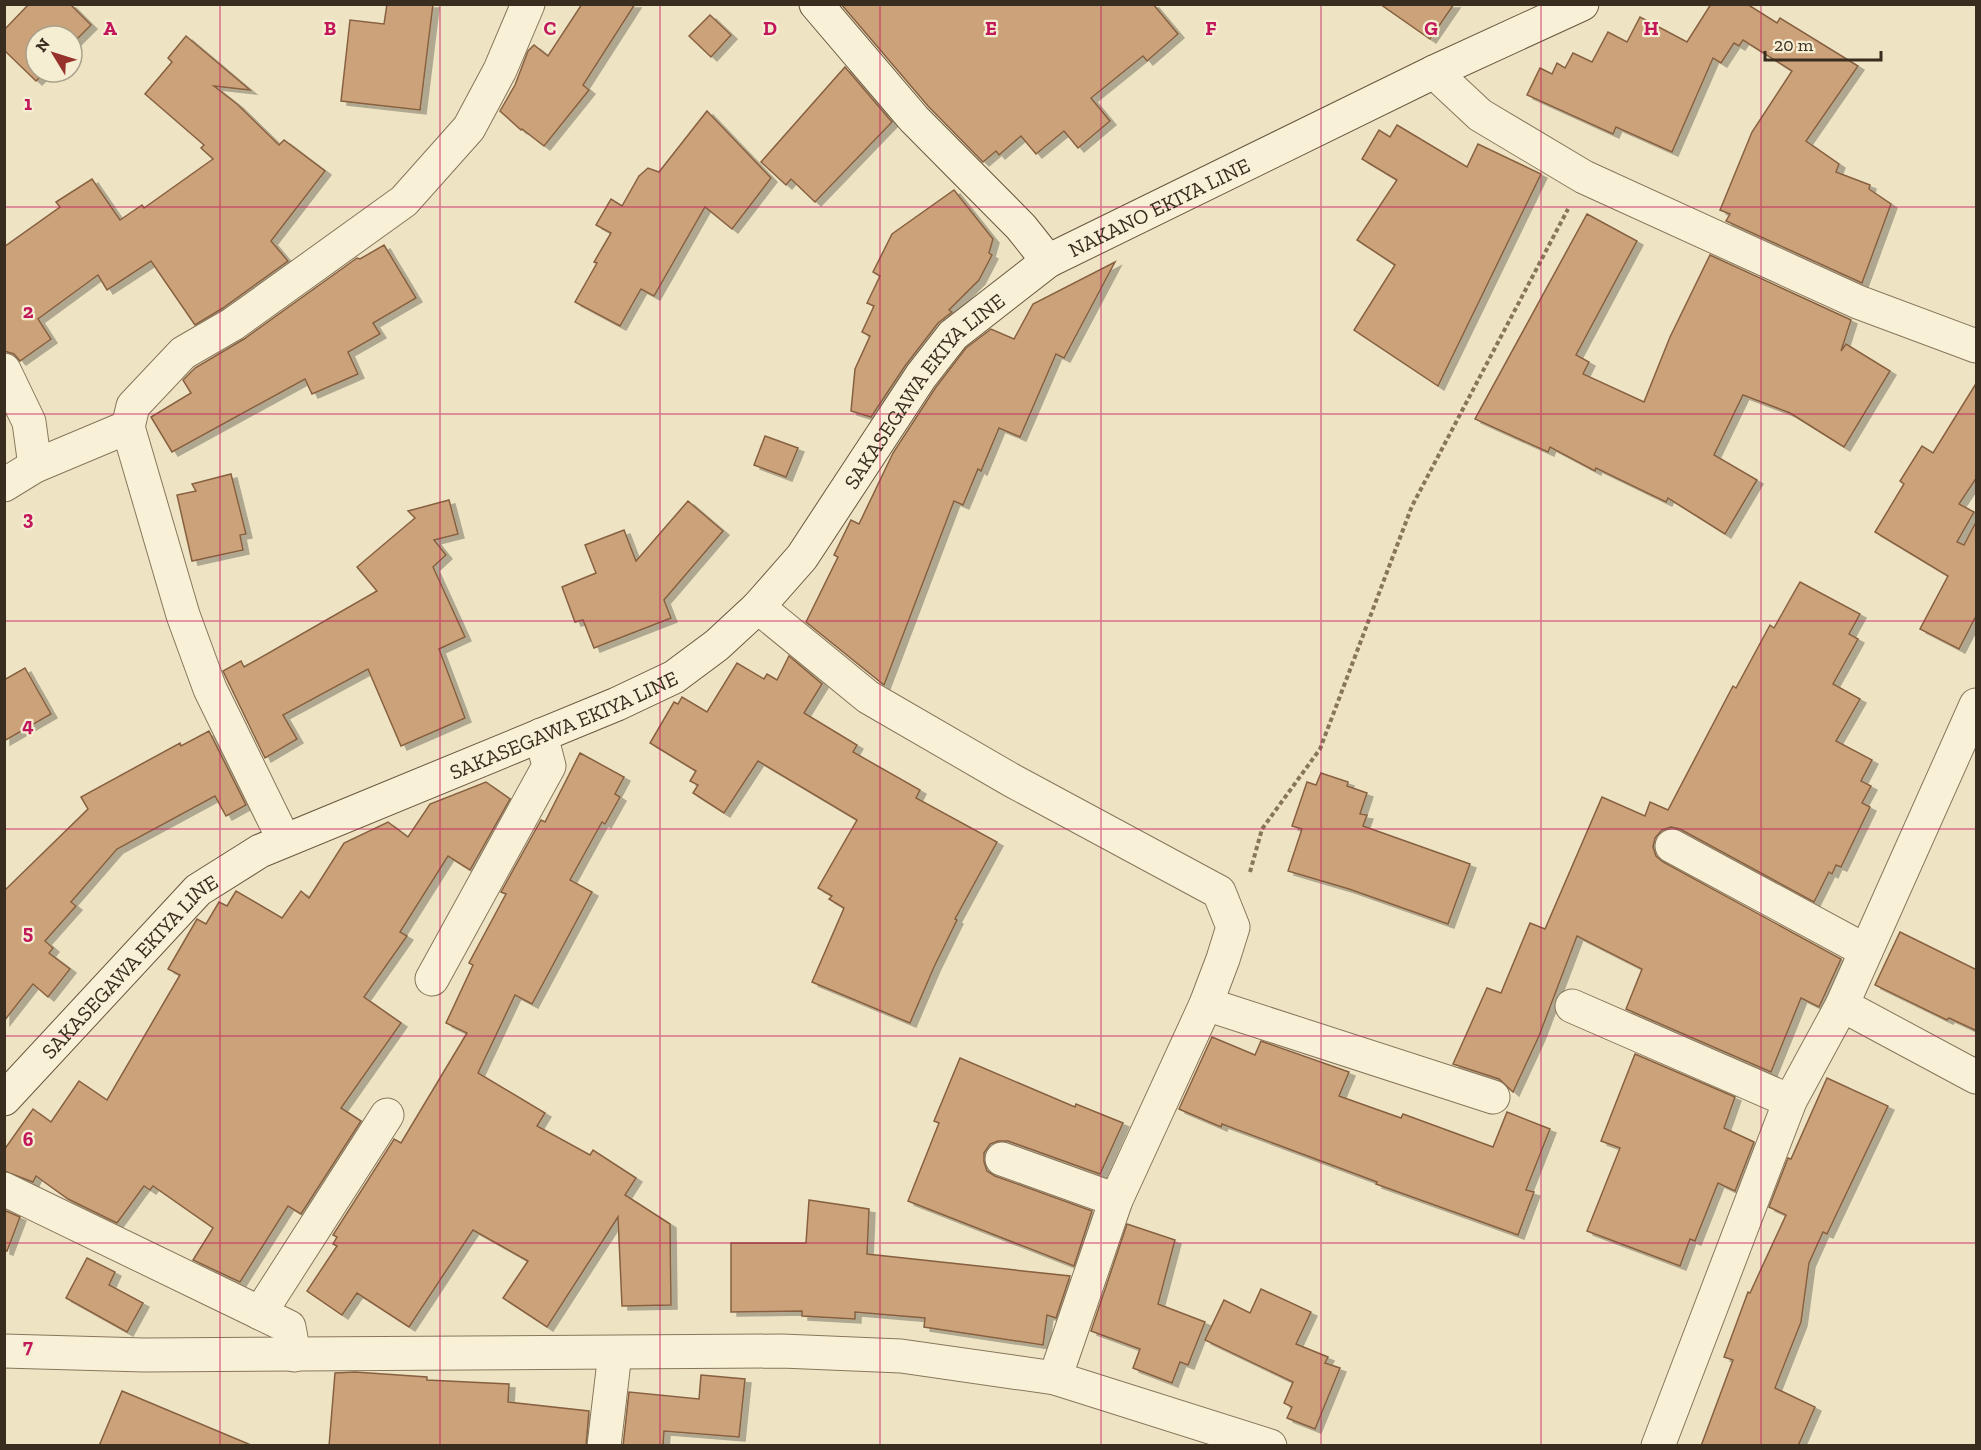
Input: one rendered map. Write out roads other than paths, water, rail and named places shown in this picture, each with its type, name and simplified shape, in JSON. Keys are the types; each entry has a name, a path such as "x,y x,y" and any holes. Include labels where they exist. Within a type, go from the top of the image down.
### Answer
{"street":[{"path":"284,840 210,689 183,615 128,427 134,406 183,352 233,324 404,201 469,128 500,70 528,4"},
{"name":"NAKANO EKIYA LINE","path":"816,4 914,119 1021,228 1048,261 1434,72 1582,4"},
{"path":"1434,72 1480,115 1584,177 1858,302 1977,346"},
{"name":"SAKASEGAWA EKIYA LINE","path":"4,1099 198,890 260,850 617,704 674,677 717,645 758,607 802,557 921,376 953,335 1048,261"},
{"path":"4,370 29,422 35,466"},
{"path":"4,485 35,466 128,427"},
{"path":"758,607 868,697 1012,781 1219,892 1233,927 1206,1004 1116,1200 1055,1378"},
{"path":"1658,1446 1790,1101 1842,1005 1977,705"},
{"path":"432,979 549,766 541,735"},
{"path":"1672,846 1866,951"},
{"path":"1206,1004 1493,1097"},
{"path":"1842,1005 1977,1077"},
{"path":"1572,1006 1790,1101"},
{"path":"260,1313 387,1115"},
{"path":"1002,1159 1116,1200"},
{"path":"4,1189 289,1327 294,1355"},
{"path":"4,1351 144,1355 294,1355 782,1351 901,1356 1055,1378 1270,1446"},
{"path":"604,1446 615,1353"}]}
